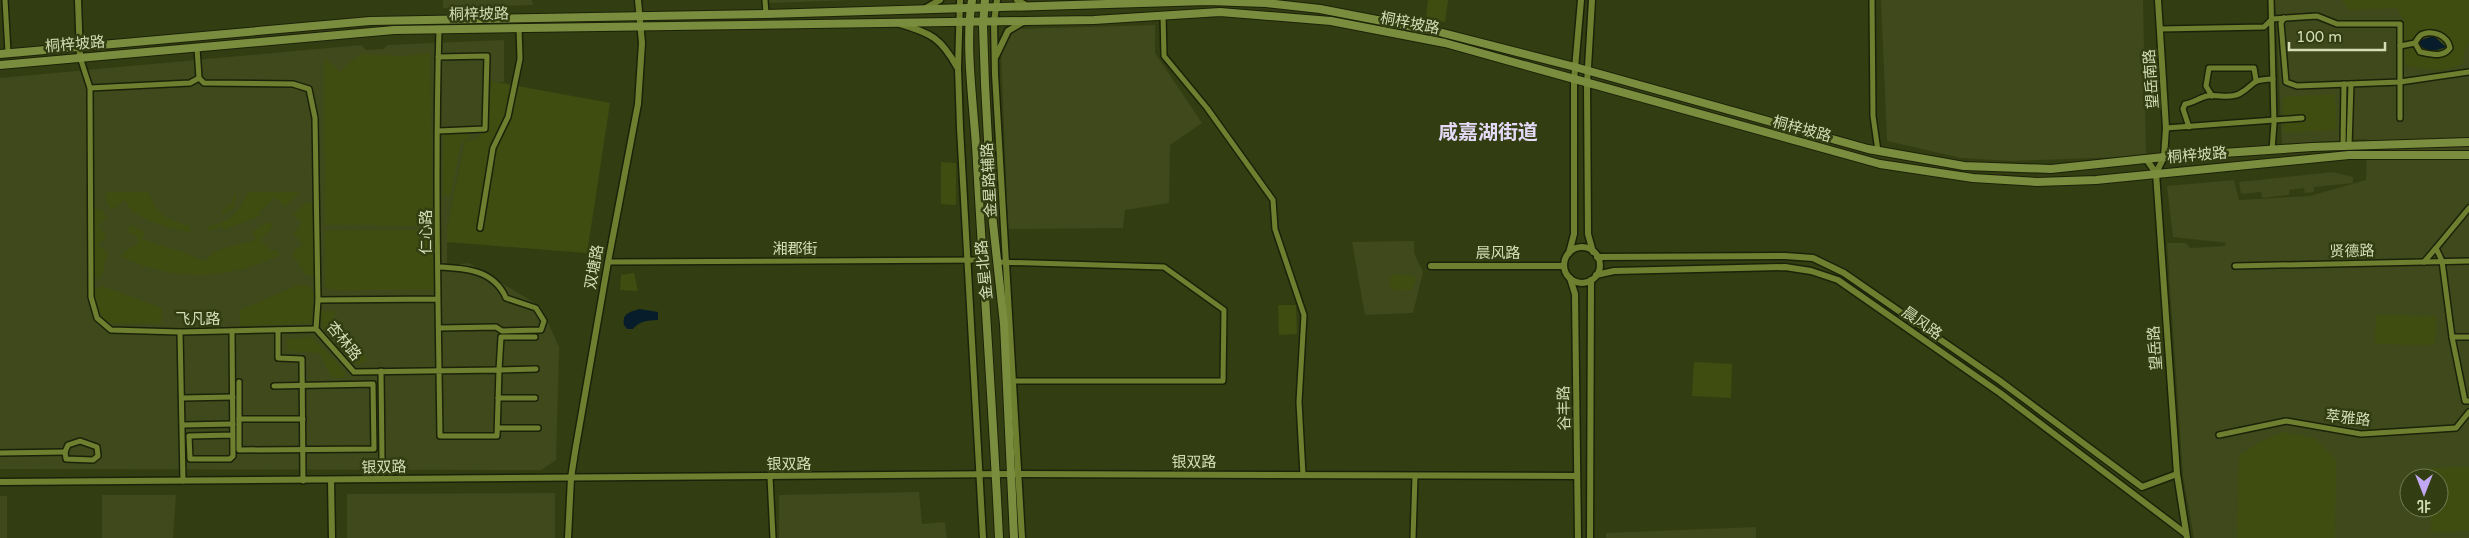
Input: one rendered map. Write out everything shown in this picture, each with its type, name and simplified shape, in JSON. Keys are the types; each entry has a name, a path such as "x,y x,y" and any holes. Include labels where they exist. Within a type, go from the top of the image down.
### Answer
{"main road":[{"name":"桐梓坡路","path":"4,53 370,21 960,9 972,4 1030,7 1135,1 1266,3 1320,9 1438,32 1575,67 1878,151 1964,166 2051,169 2164,157 2272,150 2469,142"},
{"name":"金星北路","path":"972,4 970,22 998,538"},
{"name":"金星北路","path":"985,4 983,22 992,214 1002,262 1014,474 1014,538"},
{"name":"桐梓坡路","path":"0,65 370,31 439,28 856,22 899,24 1025,22 1220,12 1331,21 1445,43 1880,164 1973,178 2037,182 2096,180 2349,155 2469,155"}],"street":[{"path":"4,53 5,0"},
{"path":"78,0 80,57 90,88 190,83 199,78"},
{"name":"双塘路","path":"568,538 571,478 608,262 638,104 642,43 638,0"},
{"path":"765,0 766,14"},
{"path":"923,10 940,0"},
{"name":"金星路辅路","path":"960,0 958,68 983,538"},
{"path":"1017,0 1030,7"},
{"path":"1581,0 1574,80 1574,234 1564,266 1570,278 1580,283 1591,280 1596,275 1599,266 1588,234 1587,84 1592,0"},
{"path":"1872,0 1873,116 1878,151"},
{"name":"望岳南路","path":"2158,0 2166,128 2164,157"},
{"path":"2271,0 2274,120 2272,150"},
{"name":"金星路辅路","path":"996,4 994,22 1002,262"},
{"path":"1163,15 1164,56 1207,108 1273,200 1275,229 1304,316 1300,402 1303,475"},
{"path":"2160,29 2264,27 2272,19 2317,16 2337,24 2400,24 2400,118"},
{"path":"2284,18 2281,23 2286,82 2297,86 2400,82 2469,72"},
{"path":"995,60 1008,31 1025,22"},
{"path":"899,24 922,30 941,42 958,68"},
{"path":"480,228 493,148 508,117 520,59 519,27"},
{"name":"仁心路","path":"439,28 438,299 440,436 498,436 498,428"},
{"path":"2400,46 2415,43 2425,33 2441,35 2449,43 2450,48 2439,55 2420,52 2415,43"},
{"path":"197,48 199,78 204,83 293,84 309,89 315,118 318,300"},
{"path":"438,57 487,56 485,128 438,131"},
{"path":"2212,96 2206,86 2209,68 2254,68 2256,80"},
{"path":"2189,127 2183,109 2185,104 2212,96 2239,94 2256,80 2273,79"},
{"path":"2344,84 2346,146"},
{"path":"2346,146 2351,84"},
{"name":"飞凡路","path":"90,88 92,306 101,323 111,330 180,332 316,329"},
{"path":"2166,128 2302,118"},
{"path":"2146,159 2156,173 2164,157"},
{"name":"望岳路","path":"2156,173 2177,474 2186,536"},
{"path":"2424,262 2469,208"},
{"path":"1569,253 1578,248 1595,254"},
{"path":"2436,248 2442,261 2452,337 2465,401 2469,401"},
{"name":"晨风路","path":"1595,254 1813,258 1844,273 2000,381 2142,487 2177,474"},
{"name":"湘郡街","path":"608,262 984,260"},
{"name":"贤德路","path":"2235,266 2469,261"},
{"path":"1002,262 1164,267 1224,310 1223,381 1009,381"},
{"name":"晨风路","path":"1431,266 1564,266"},
{"path":"438,267 468,268 483,274 501,286 506,298 536,308 544,321 541,330 502,331 496,327 439,328"},
{"name":"晨风路","path":"1596,275 1614,271 1786,267 1811,271 1838,280 2000,393 2186,536"},
{"name":"谷丰路","path":"1570,278 1575,294 1578,538"},
{"name":"谷丰路","path":"1590,538 1591,280"},
{"name":"杏林路","path":"381,371 354,372 316,329 318,300 438,299"},
{"path":"278,330 278,358 302,359 303,481"},
{"path":"232,331 233,397 233,424 233,435 233,456 230,459 190,459 189,436 233,435"},
{"path":"180,332 183,481"},
{"path":"535,337 501,337 498,428 538,428"},
{"path":"2452,337 2469,337"},
{"path":"382,458 381,371 536,369"},
{"path":"239,382 239,450 374,449 372,384 274,386"},
{"path":"182,398 233,397"},
{"path":"498,398 535,398"},
{"name":"萃雅路","path":"2219,435 2286,421 2361,434 2456,428 2469,412"},
{"path":"239,420 303,419"},
{"path":"183,425 233,424"},
{"path":"80,441 97,446 98,456 92,460 66,459 65,452 68,445 80,441"},
{"path":"0,453 65,452"},
{"path":"1014,474 1022,538"},
{"name":"银双路","path":"0,482 1014,474 1577,476"},
{"path":"770,476 773,538"},
{"path":"1414,538 1415,476"},
{"path":"331,480 332,538"}],"shaded area":[{"path":"443,0 532,0 533,5 443,8"},
{"path":"769,0 851,0 769,3"},
{"path":"1428,0 1448,0 1445,22 1426,20"},
{"path":"1881,0 2143,0 2146,156 2011,161 1961,158 1887,141"},
{"path":"2275,0 2469,0 2469,538 2194,538 2183,476 2167,243 2186,243 2190,248 2226,246 2225,243 2228,243 2173,237 2167,186 2234,180 2239,200 2310,196 2366,180 2367,139 2282,144"},
{"path":"2342,0 2469,0 2469,41 2463,54 2464,62 2443,70 2405,65 2404,20 2397,8 2348,10"},
{"path":"1155,25 1155,53 1202,123 1170,145 1169,203 1125,210 1123,228 1008,229 1001,51 1015,29"},
{"path":"504,40 504,82 491,82 487,129 474,140 465,141 447,229 447,265 469,263 541,307 559,347 556,460 541,470 0,469 0,78 361,45 366,50 384,49 387,45"},
{"path":"430,53 433,226 325,225 324,58 340,72 360,54 401,56"},
{"path":"491,81 610,103 587,253 447,242 447,229 465,141 474,140 487,129"},
{"path":"2335,94 2337,130 2284,132 2283,97"},
{"path":"466,132 471,137 461,142 450,197 443,195 443,134"},
{"path":"941,162 956,163 956,205 941,204"},
{"path":"2333,172 2353,177 2353,183 2314,187 2314,192 2305,193 2304,188 2289,190 2289,195 2262,198 2261,192 2241,194 2239,182"},
{"path":"106,192 146,192 150,194 152,201 160,212 170,220 190,226 190,232 161,225 140,216 137,211 135,214 124,200 112,210 106,201"},
{"path":"248,192 299,192 285,207 275,197 259,212 261,215 228,228 223,229 222,226 208,231 208,226 223,222 234,215"},
{"path":"237,193 233,208 223,215 222,211 232,203 234,194"},
{"path":"306,202 312,204 315,277 305,274 292,254 303,244 294,234 302,223 293,215"},
{"path":"94,209 102,210 106,217 98,226 105,233 105,237 98,245 108,254 100,280 93,274"},
{"path":"267,222 273,226 261,240 272,251 276,250 280,255 241,269 200,275 180,274 140,264 121,256 139,242 137,237 127,230 131,225 145,232 143,239 205,261 215,251 256,240 253,232"},
{"path":"325,230 438,230 438,290 334,290 325,288"},
{"path":"1414,241 1414,253 1423,272 1413,313 1365,315 1352,242"},
{"path":"634,273 638,291 620,290 621,275"},
{"path":"1394,274 1415,276 1415,284 1411,290 1393,290 1390,287 1390,279"},
{"path":"299,285 310,286 314,293 311,323 240,326 240,310"},
{"path":"102,286 162,308 161,324 110,323 96,309 95,289"},
{"path":"1278,305 1296,305 1297,334 1279,335"},
{"path":"320,311 335,311 335,326 368,360 357,365 331,333 324,332"},
{"path":"2376,315 2436,316 2435,345 2375,344"},
{"path":"312,337 345,372 344,378 331,377 320,353 288,351 286,339"},
{"path":"1694,362 1732,364 1731,398 1692,396"},
{"path":"2283,432 2315,438 2336,459 2335,538 2237,538 2239,456 2261,441"},
{"path":"2469,467 2469,531 2431,532 2431,518 2449,518 2449,468 2431,468"},
{"path":"919,492 922,524 945,522 947,538 779,538 779,495"},
{"path":"555,493 555,538 347,538 347,494"},
{"path":"102,495 176,495 173,538 102,538"},
{"path":"0,496 7,496 7,538 0,538"},
{"path":"1756,527 1756,538 1606,538 1606,533"}],"water":[{"path":"2434,36 2446,47 2432,50 2419,45 2420,40"},
{"path":"640,309 658,312 658,320 644,322 633,329 627,329 624,325 624,318 630,312"}],"district":[{"name":"咸嘉湖街道","path":"1488,133"}]}
